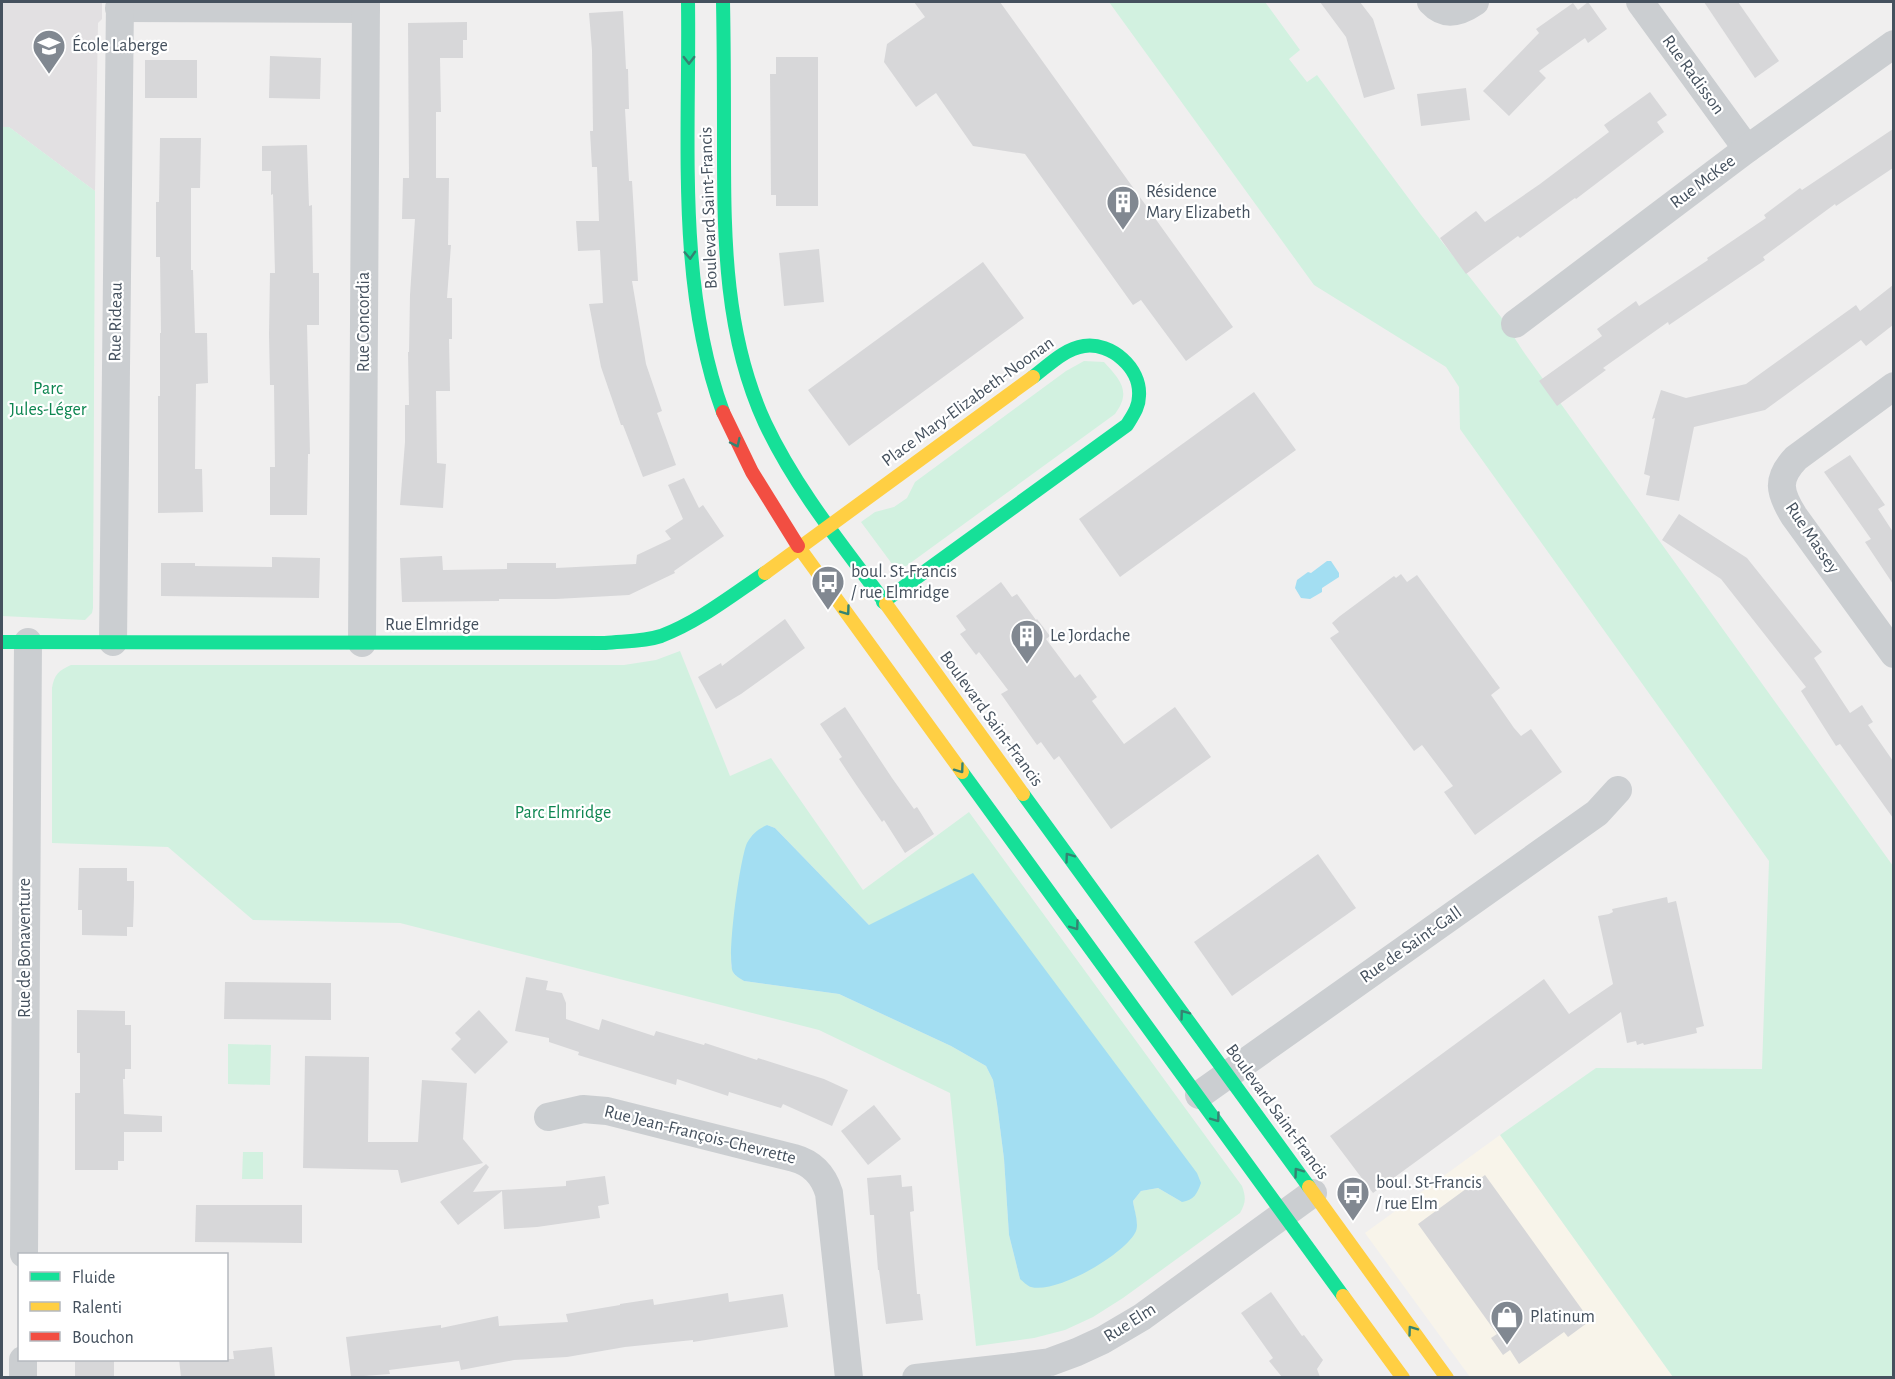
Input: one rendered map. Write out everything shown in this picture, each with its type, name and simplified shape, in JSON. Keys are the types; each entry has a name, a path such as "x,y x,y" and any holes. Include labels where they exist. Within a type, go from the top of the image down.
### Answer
{"street":[{"name":"Boulevard Saint-Francis","path":"688,2 690,242 694,291 702,346 716,393 736,442 758,484 800,547 1403,1377"},
{"name":"Boulevard Saint-Francis","path":"723,2 728,286 736,331 749,379 766,424 798,485 1447,1377"},
{"path":"1431,2 1444,12 1453,13 1474,2"},
{"name":"Rue Radisson","path":"1640,2 1747,149"},
{"path":"119,4 366,5"},
{"name":"Rue Rideau","path":"113,642 119,4"},
{"name":"Rue Concordia","path":"362,643 366,5"},
{"name":"Rue McKee","path":"1515,324 1747,149 1893,44"},
{"name":"Place Mary-Elizabeth-Noonan","path":"828,525 1068,351 1083,345 1106,348 1120,356 1133,370 1138,388 1138,405 1135,414 1126,425 883,602"},
{"name":"Rue Massey","path":"1893,386 1796,458 1782,478 1784,496 1794,516 1893,654"},
{"name":"Rue Elmridge","path":"15,642 605,643 641,640 676,630 698,618 771,569 828,525"},
{"name":"Rue de Bonaventure","path":"15,642 24,1253"},
{"name":"Rue de Saint-Gall","path":"1199,1095 1597,813 1618,790"},
{"name":"Rue Jean-François-Chevrette","path":"548,1117 583,1109 607,1111 794,1158 812,1166 823,1178 829,1192 849,1377"},
{"name":"Rue Elm","path":"916,1377 1053,1370 1142,1317 1313,1193"},
{"path":"23,1377 24,1361"}],"shaded area":[{"name":"École Laberge","path":"2,2 102,2 102,19 98,23 95,191 9,127 2,127"},
{"path":"1500,1135 1673,1377 1470,1377 1365,1233"}],"green space":[{"path":"1109,2 1265,2 1300,50 1289,59 1307,82 1317,75 1421,215 1501,317 1523,351 1893,866 1893,1377 1673,1377 1500,1135 1596,1068 1762,1069 1769,861 1460,429 1459,387 1446,367 1314,285"},
{"name":"Parc Jules-Léger","path":"2,127 9,127 95,191 93,608 92,613 85,620 2,616"},
{"path":"1084,361 1104,362 1119,380 1123,399 1115,414 898,572 861,522 875,512 894,507 907,498 915,482 1066,371"},
{"name":"Parc Elmridge","path":"680,651 730,776 771,758 863,890 969,812 1242,1186 1245,1200 1240,1213 1123,1298 1093,1317 1065,1330 1034,1338 976,1346 950,1093 819,1030 400,923 253,920 168,847 52,843 52,688 58,674 71,665 624,665 656,660","holes":["767,825 775,828 869,925 1182,1202 1158,1188 1141,1191 1133,1201 1137,1224 1020,1279 1009,1235 1004,1159 997,1104 993,1080 986,1066 951,1046 839,994 744,981 734,974 731,965 738,891"]},
{"path":"228,1044 271,1045 270,1085 228,1084"},
{"path":"243,1152 263,1152 263,1179 242,1179"}],"water":[{"path":"1327,561 1331,561 1339,577 1310,599 1301,598 1295,588 1297,580"},
{"path":"767,825 775,828 869,925 973,873 1197,1173 1201,1183 1194,1196 1182,1202 1158,1188 1141,1191 1133,1201 1137,1222 1135,1233 1104,1262 1057,1285 1042,1288 1031,1287 1020,1279 1009,1235 1004,1159 997,1104 993,1080 986,1066 951,1046 839,994 744,981 733,972 731,948 744,852 751,837"}],"building":[{"name":"Résidence Mary Elizabeth","path":"914,2 1000,2 1233,327 1186,361 1141,300 1133,305 1025,154 973,146 936,93 916,107 884,62 887,44 925,17"},
{"path":"1320,2 1360,2 1373,19 1395,89 1364,98 1346,37"},
{"path":"1588,2 1607,29 1588,43 1585,38 1539,71 1546,78 1509,116 1483,91 1539,33 1536,29 1573,3 1578,10"},
{"path":"1704,2 1738,2 1779,61 1755,78"},
{"path":"623,11 626,69 628,69 629,109 625,109 629,181 632,181 638,281 632,281 646,364 662,411 657,413 676,465 643,477 623,425 621,425 601,367 589,304 603,303 600,250 578,251 576,221 599,221 597,167 592,167 590,131 593,131 589,13"},
{"path":"467,22 467,40 463,40 463,58 440,58 441,112 436,112 436,178 449,178 448,245 451,245 447,298 452,298 452,339 449,339 450,391 436,391 437,463 446,464 443,508 400,505 405,442 405,405 409,405 408,352 415,219 402,219 403,178 409,178 408,23"},
{"path":"270,56 321,58 320,99 269,98"},
{"path":"776,57 818,57 818,206 776,206 776,195 771,195 770,74 776,74"},
{"path":"145,60 197,60 197,98 145,98"},
{"path":"1466,88 1470,120 1421,126 1417,94"},
{"path":"1650,92 1667,115 1657,122 1664,132 1576,199 1520,238 1518,236 1466,274 1440,238 1476,211 1485,222 1540,184 1609,132 1604,125"},
{"path":"1893,129 1893,168 1836,206 1835,204 1763,257 1765,260 1669,325 1668,322 1603,368 1606,370 1557,406 1539,381 1602,336 1597,329 1636,301 1639,306 1708,260 1707,258 1766,218 1764,215 1800,188 1802,190"},
{"path":"160,138 201,138 200,188 191,188 191,270 193,270 195,333 207,333 208,383 196,384 195,469 202,469 203,512 158,513 158,396 160,396 161,333 160,257 156,257 156,202 159,202"},
{"path":"307,145 309,206 312,205 313,273 319,273 319,325 307,325 310,454 308,454 307,515 270,515 270,467 275,467 274,385 270,385 270,273 275,273 271,171 262,171 262,146"},
{"path":"819,249 824,302 784,306 779,253"},
{"path":"983,262 1024,318 849,446 808,390"},
{"path":"1893,285 1893,325 1866,346 1861,340 1765,410 1694,427 1679,501 1646,495 1650,476 1644,474 1655,418 1652,419 1661,390 1686,398 1746,384 1856,305 1860,311"},
{"path":"1254,392 1296,450 1120,577 1079,519"},
{"path":"1850,455 1885,505 1878,509 1893,532 1893,584 1865,542 1871,539 1824,472"},
{"path":"684,478 699,508 703,505 724,536 674,571 675,573 629,595 499,599 499,601 402,602 400,558 442,556 443,570 507,569 507,563 556,563 556,568 636,564 637,555 671,539 665,531 683,519 668,485"},
{"path":"1679,514 1747,558 1822,652 1814,658 1850,713 1862,705 1873,722 1868,725 1893,761 1893,818 1840,744 1836,746 1801,691 1806,687 1721,579 1662,540"},
{"path":"272,557 320,558 319,598 161,596 161,563 272,567"},
{"path":"1401,574 1407,582 1417,575 1500,688 1491,695 1514,728 1521,736 1531,729 1562,772 1475,835 1444,792 1453,786 1422,745 1414,751 1330,638 1339,632 1332,623 1394,576 1396,578"},
{"path":"1001,582 1012,597 1017,594 1037,619 1050,636 1046,639 1075,678 1080,674 1097,697 1092,701 1124,744 1175,707 1211,757 1111,829 1059,756 1054,760 1041,742 1037,745 1001,694 1008,690 979,652 976,655 960,634 966,630 956,616"},
{"path":"785,619 805,648 716,709 698,677 721,663 722,666"},
{"path":"845,707 892,778 914,809 917,807 934,834 905,853 839,759 842,757 820,724"},
{"path":"1318,854 1356,908 1232,996 1194,942"},
{"path":"79,868 127,868 127,881 134,881 134,897 133,927 127,927 127,936 82,935 82,910 78,910"},
{"path":"1667,897 1668,903 1676,901 1704,1026 1696,1028 1697,1033 1637,1045 1636,1041 1627,1043 1621,1012 1373,1193 1330,1136 1544,979 1569,1014 1613,984 1598,916 1613,912 1612,909"},
{"path":"526,977 548,981 546,990 562,993 566,1003 566,1019 599,1030 602,1019 654,1036 656,1031 704,1045 705,1043 824,1079 848,1090 832,1126 783,1104 781,1108 729,1092 728,1096 677,1079 676,1085 578,1055 579,1052 549,1042 549,1038 515,1031"},
{"path":"225,982 331,983 331,1020 224,1019"},
{"path":"77,1010 125,1011 125,1025 131,1025 131,1069 125,1069 125,1079 123,1079 124,1114 162,1116 162,1132 124,1132 124,1161 118,1161 118,1170 75,1170 75,1093 80,1093"},
{"path":"479,1010 508,1042 475,1074 451,1049 461,1039 455,1033"},
{"path":"305,1056 369,1057 368,1142 418,1142 422,1080 467,1083 463,1139 483,1163 401,1183 398,1170 303,1168"},
{"path":"874,1105 901,1139 868,1165 841,1131"},
{"path":"486,1164 489,1167 473,1192 566,1186 566,1181 605,1176 609,1204 598,1206 600,1218 504,1229 502,1191 458,1225 440,1202"},
{"path":"901,1175 902,1187 912,1186 914,1211 910,1212 917,1294 920,1294 923,1320 886,1324 878,1270 874,1215 870,1215 867,1178"},
{"path":"1485,1175 1586,1315 1582,1317 1587,1323 1568,1337 1564,1332 1519,1364 1510,1350 1503,1355 1491,1338 1497,1334 1418,1224"},
{"path":"196,1205 302,1205 302,1243 195,1242"},
{"path":"1271,1292 1302,1336 1304,1335 1323,1360 1317,1369 1320,1377 1282,1377 1269,1361 1273,1358 1241,1313"},
{"path":"728,1293 729,1302 783,1294 788,1327 693,1342 693,1340 625,1347 567,1357 514,1360 461,1370 459,1361 389,1370 390,1374 351,1377 346,1337 441,1325 441,1328 498,1316 499,1326 568,1322 566,1314 620,1304 653,1299 654,1305"},
{"path":"272,1347 275,1377 181,1377 179,1361 228,1361 228,1359 234,1359 233,1351"},
{"path":"75,1361 114,1361 114,1377 75,1377"}],"traffic: fast":[{"path":"688,2 688,157 692,261 698,313 708,363 723,412"},
{"path":"723,2 726,253 734,322 742,356 752,390 777,447 821,516 886,604"},
{"path":"883,602 1127,425 1138,404 1138,386 1130,367 1114,353 1104,348 1084,346 1070,350 1033,377"},
{"path":"2,642 605,643 633,641 661,636 675,630 714,608 765,573"},
{"path":"962,772 1343,1296"},
{"path":"1023,794 1309,1187"}],"traffic: slow":[{"path":"765,573 1033,377"},
{"path":"798,546 962,772"},
{"path":"886,604 1023,794"},
{"path":"1309,1187 1447,1378"},
{"path":"1343,1296 1403,1378"}],"traffic: jam":[{"path":"723,412 752,472 798,546"}],"place":[{"name":"École Laberge","path":"49,75"},
{"name":"Résidence Mary Elizabeth","path":"1123,231"},
{"name":"boul. St-Francis / rue Elmridge","path":"828,611"},
{"name":"Le Jordache","path":"1027,665"},
{"name":"boul. St-Francis / rue Elm","path":"1353,1222"},
{"name":"Platinum","path":"1507,1346"}]}
